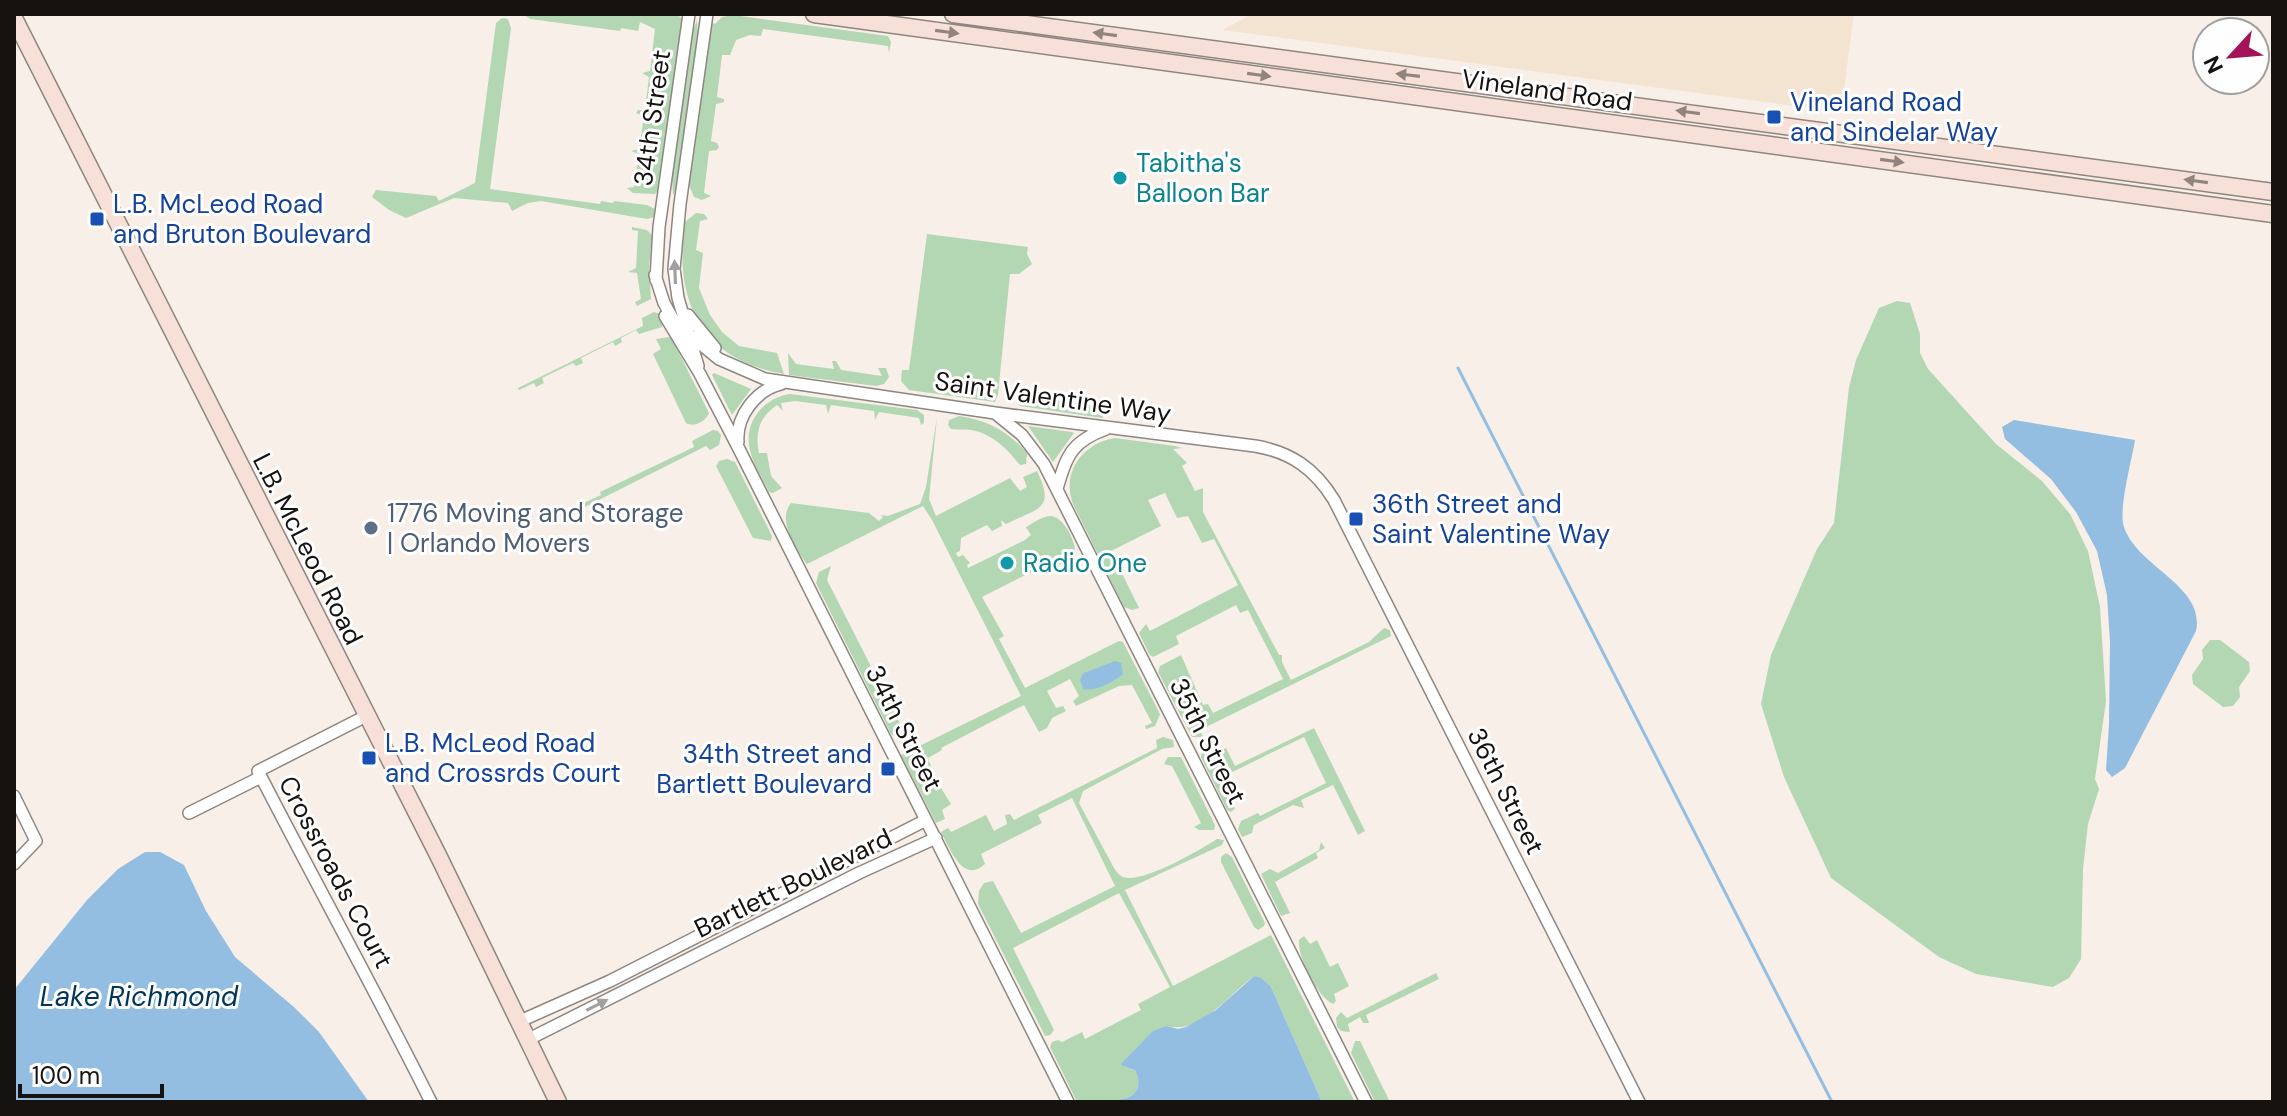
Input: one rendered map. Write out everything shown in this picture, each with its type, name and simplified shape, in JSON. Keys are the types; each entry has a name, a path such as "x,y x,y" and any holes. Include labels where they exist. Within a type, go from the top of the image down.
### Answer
{"street":[{"name":"34th Street","path":"689,14 659,227 655,275 659,301 666,319 700,374 739,449 1068,1102"},
{"name":"34th Street","path":"700,374 675,285 675,244 707,14"},
{"name":"Vineland Road","path":"814,14 904,20 1017,42 2273,214"},
{"name":"Vineland Road","path":"953,14 2273,192"},
{"name":"L.B. McLeod Road","path":"14,18 451,881 558,1102"},
{"path":"1017,42 1019,23"},
{"path":"1182,65 1183,45"},
{"path":"1537,113 1541,93"},
{"path":"1736,140 1740,119"},
{"name":"34th Street","path":"655,275 670,315 719,359"},
{"name":"Saint Valentine Way","path":"684,309 707,341 747,373"},
{"name":"Saint Valentine Way","path":"719,359 747,373 785,383 1266,448 1307,466 1334,500"},
{"path":"739,449 739,427 751,403 771,386 785,383"},
{"name":"35th Street","path":"995,413 1034,448 1057,489 1366,1102"},
{"path":"1057,489 1064,465 1078,443 1110,428"},
{"name":"36th Street","path":"1334,500 1639,1102"},
{"name":"Crossroads Court","path":"366,716 258,771 377,993 431,1102"},
{"path":"189,813 261,777"},
{"path":"14,796 36,841 14,864"},
{"name":"Bartlett Boulevard","path":"518,1022 572,999 926,820"},
{"name":"Bartlett Boulevard","path":"527,1040 859,873 936,838"},
{"name":"Bartlett Boulevard","path":"670,969 698,946 746,922 747,911"}],"shaded area":[{"path":"1252,14 1854,14 1841,112 1222,30"}],"green space":[{"path":"523,14 677,14 682,19 659,189 655,194 633,193 627,188 634,187 639,154 631,151 639,149 644,116 636,113 645,110 649,77 642,73 650,71 655,29 640,22 638,31 621,28 620,31 530,19"},
{"path":"733,15 888,36 891,42 889,53 888,46 763,29 761,36 750,35 736,40 730,55 722,55 717,97 724,99 724,102 716,104 711,141 719,147 709,151 704,193 711,196 702,200 694,197 689,185 711,27 722,17"},
{"path":"502,18 508,19 511,28 490,189 600,204 601,201 614,201 647,205 655,209 654,217 647,219 541,201 512,211 508,203 454,198 406,218 372,197 376,190 436,196 439,201 475,183 496,23"},
{"path":"697,20 698,33 677,188 673,195 672,180 691,37"},
{"path":"696,213 704,214 708,219 700,221 696,250 703,253 699,288 710,315 722,332 739,346 777,353 784,374 755,367 732,355 713,340 699,322 689,301 682,250 685,222"},
{"path":"632,227 647,230 652,235 649,268 651,299 637,306 635,302 641,299 637,273 628,272 636,268 638,231 632,230"},
{"path":"927,234 1028,247 1027,254 1032,264 1019,274 1010,274 995,402 909,390 901,381 902,370 909,370"},
{"path":"1897,301 1910,303 1920,334 1920,353 1928,369 1996,444 2042,481 2070,514 2088,551 2100,607 2106,701 2095,779 2099,789 2088,824 2083,869 2081,959 2069,978 2053,987 1976,974 1939,957 1831,878 1784,777 1761,704 1771,655 1817,549 1834,523 1849,387 1856,360 1879,308"},
{"path":"654,312 660,314 664,323 662,327 639,334 636,330 621,338 622,342 615,346 613,342 581,358 583,363 576,366 573,363 542,378 544,383 536,387 534,383 519,390 518,388 643,326 642,318"},
{"path":"669,337 709,413 696,424 686,423 653,354 661,349 656,339"},
{"path":"788,353 796,364 834,369 832,361 836,361 841,370 882,376 878,368 886,368 889,377 884,384 876,386 789,375"},
{"path":"714,373 751,389 732,415 712,375"},
{"path":"790,394 917,410 924,415 924,423 921,425 919,418 879,412 875,420 874,411 831,405 828,414 826,405 795,401 781,403 783,411 777,405 762,420 758,439 759,453 767,453 771,476 782,488 773,493 769,492 753,461 750,430 752,421 764,406"},
{"path":"1020,395 1103,407 1105,415 1102,418 1020,406 1016,402"},
{"path":"959,416 979,420 1012,438 1027,453 1026,464 1020,465 1005,448 986,435 951,429 949,420"},
{"path":"937,417 929,499 936,516 1010,478 1020,491 1027,487 1023,477 1037,471 1045,493 1044,501 1035,510 1006,524 1001,520 1002,526 992,531 987,525 961,538 960,551 956,553 958,557 963,555 970,563 968,568 1025,540 1031,535 1026,527 1047,516 1061,521 1072,539 1075,557 1055,567 1051,562 1040,566 982,597 1004,636 999,639 1025,688 1119,641 1123,642 1160,714 1155,726 1146,729 1145,726 1152,723 1132,685 1119,686 1076,706 1073,701 1079,696 1070,679 1047,691 1056,708 1063,706 1066,711 1052,718 1047,728 1039,732 1024,705 941,748 928,758 936,780 951,804 942,810 945,819 936,823 901,755 1021,696 923,506 807,564 793,542 786,517 791,503 869,513 879,521 883,517 881,515 888,516 920,504 926,487"},
{"path":"1028,426 1072,432 1074,433 1053,462"},
{"path":"713,430 721,435 719,445 710,450 706,446 579,510 577,506 601,495 600,492 694,447 692,441"},
{"path":"1115,438 1182,448 1173,449 1187,463 1182,466 1195,491 1203,488 1203,512 1279,655 1282,655 1291,680 1369,642 1384,628 1390,630 1391,636 1200,730 1203,737 1192,737 1158,672 1160,666 1181,655 1203,705 1208,704 1213,713 1283,679 1248,610 1240,613 1236,605 1176,636 1179,644 1153,657 1149,654 1139,633 1146,624 1150,631 1238,585 1214,539 1202,543 1188,516 1177,518 1165,493 1148,500 1161,526 1111,551 1139,608 1132,610 1124,607 1070,492 1073,470 1084,453"},
{"path":"727,459 735,462 772,536 771,541 753,538 716,466 719,461"},
{"path":"831,566 827,580 907,737 913,727 917,735 901,741 891,734 816,583 819,572"},
{"path":"2210,640 2220,640 2249,662 2250,671 2239,687 2240,697 2233,706 2223,707 2193,684 2192,675 2203,659 2202,650"},
{"path":"1314,728 1365,831 1358,835 1333,785 1301,800 1304,808 1293,805 1254,825 1252,833 1242,837 1238,829 1241,821 1258,813 1260,816 1326,783 1304,737 1220,778 1235,809 1231,812 1227,810 1201,757 1202,750 1209,746 1214,754 1226,748 1235,766"},
{"path":"1163,737 1173,740 1174,747 1162,749 1083,791 1079,803 1114,868 1124,877 1150,874 1217,839 1224,840 1222,845 1125,890 1173,986 1271,935 1355,1102 1322,1102 1271,987 1254,976 1203,1019 1191,1025 1167,1026 1120,1065 1135,1070 1137,1075 1137,1089 1131,1096 1121,1099 1121,1102 1077,1102 1050,1047 1052,1042 1062,1042 1082,1032 1085,1039 1141,1010 1138,1004 1170,987 1119,893 1013,948 1054,1030 1045,1036 978,904 979,891 984,883 993,881 1021,933 1115,886 1072,798 1038,815 1042,823 981,854 985,864 977,869 970,870 958,862 941,832 948,828 951,832 986,815 994,831 1007,824 1005,815 1010,814 1014,820 1157,748 1156,740"},
{"path":"1168,757 1181,757 1215,825 1214,830 1194,827 1201,823 1172,766 1164,764"},
{"path":"1321,842 1325,848 1316,853 1318,858 1275,882 1290,913 1281,916 1261,874 1270,869 1278,873 1319,850"},
{"path":"1226,853 1232,857 1265,923 1258,930 1221,862 1221,857"},
{"path":"1304,936 1310,944 1317,940 1330,967 1338,963 1349,986 1334,994 1336,1001 1333,1004 1321,994 1305,966 1299,947 1299,940"},
{"path":"1436,973 1439,979 1366,1015 1369,1023 1363,1023 1360,1017 1348,1024 1350,1032 1337,1027 1336,1018 1341,1012 1347,1018"},
{"path":"1355,1041 1360,1041 1390,1102 1375,1102 1351,1053"}],"water":[{"path":"2014,420 2135,440 2124,497 2124,527 2142,554 2191,601 2196,615 2196,631 2125,768 2112,777 2106,770 2110,642 2107,595 2097,551 2076,512 2051,479 2005,439 2002,427"},
{"path":"1115,661 1121,663 1123,674 1098,688 1083,689 1080,679 1084,673"},
{"name":"Lake Richmond","path":"145,852 160,852 184,865 206,911 235,957 319,1032 369,1102 14,1102 14,990 87,900 118,869"},
{"path":"1254,976 1271,987 1322,1102 1121,1102 1121,1099 1135,1093 1138,1081 1135,1070 1120,1065 1153,1031 1167,1026 1178,1029 1186,1027 1216,1010"}],"waterway":[{"path":"1458,368 1832,1102"}],"place":[{"name":"Vineland Road and Sindelar Way","path":"1774,117"},
{"name":"Tabitha's Balloon Bar","path":"1120,178"},
{"name":"L.B. McLeod Road and Bruton Boulevard","path":"97,219"},
{"name":"36th Street and Saint Valentine Way","path":"1356,519"},
{"name":"1776 Moving and Storage | Orlando Movers","path":"371,528"},
{"name":"Radio One","path":"1007,563"},
{"name":"L.B. McLeod Road and Crossrds Court","path":"369,758"},
{"name":"34th Street and Bartlett Boulevard","path":"888,769"}]}
